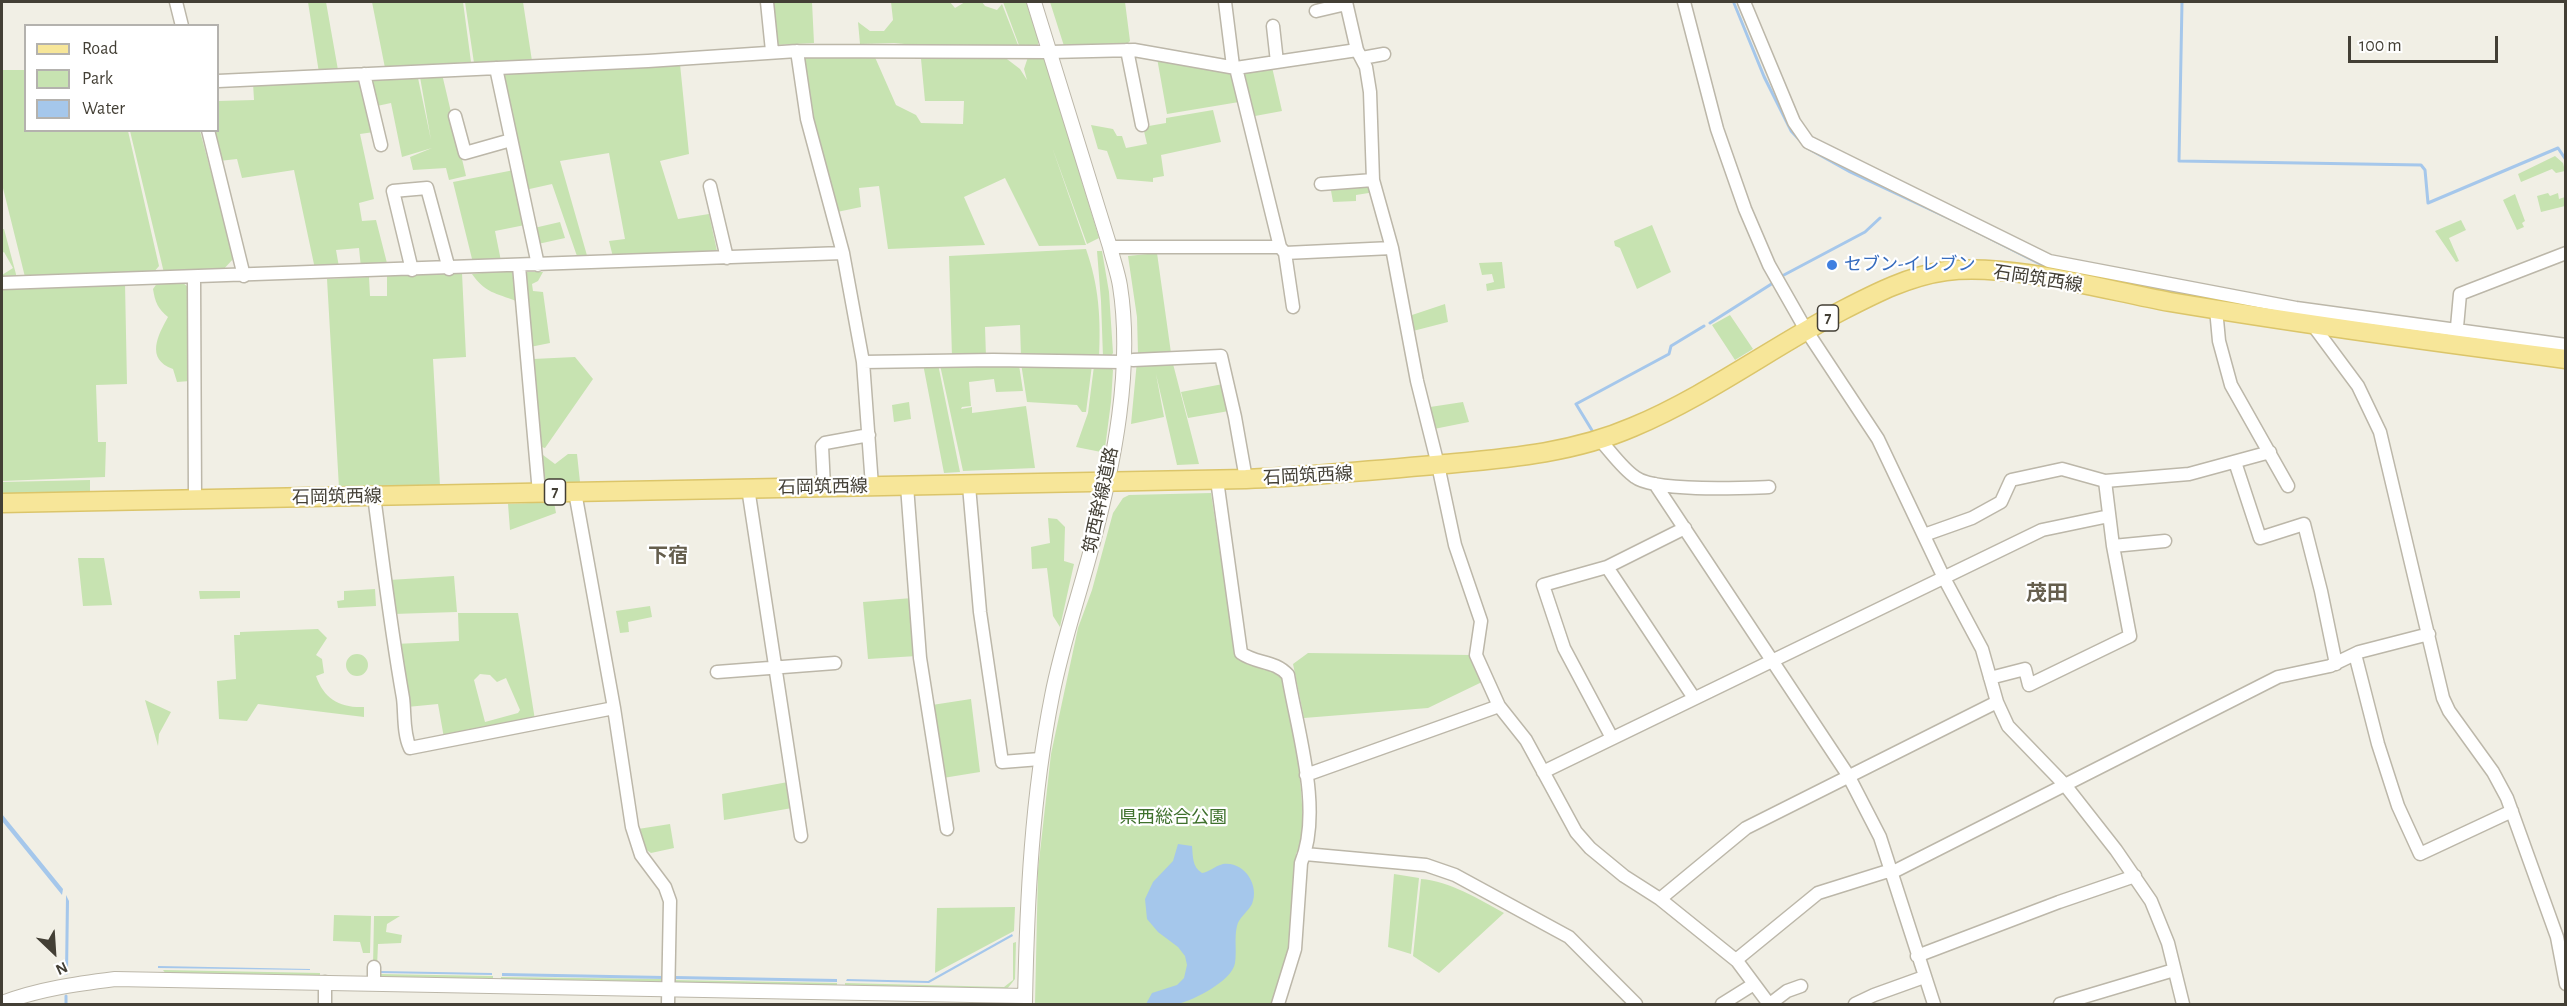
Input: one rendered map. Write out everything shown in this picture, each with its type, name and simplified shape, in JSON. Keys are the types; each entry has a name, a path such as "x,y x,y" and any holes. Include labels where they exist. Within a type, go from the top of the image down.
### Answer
{"main road":[{"name":"石岡筑西線","path":"2,503 1217,480 1341,475 1541,454 1600,440 1633,428 1683,403 1806,330 1880,291 1923,276 1958,270 1988,270 2043,278 2216,309 2295,314 2313,324 2457,338 2565,359"}],"street":[{"path":"176,2 182,24"},
{"path":"767,2 772,51"},
{"name":"筑西幹線道路","path":"1025,1000 1031,836 1040,759 1053,692 1108,482 1128,361 1120,286 1110,247 1034,2"},
{"path":"1224,2 1235,67 1282,250 1293,307"},
{"path":"1684,2 1716,125 1745,208 1769,265 1806,330 1878,439 1944,578 1982,649 1997,702 2008,726 2065,784 2135,876 2151,901 2168,943 2183,1005"},
{"path":"1744,2 1794,122 1808,142 2049,261 2295,314 2457,338 2565,345"},
{"path":"1316,11 1346,3 1366,68 1370,92 1373,180 1392,248 1417,381 1455,545 1481,621 1476,655 1499,706 1526,740 1576,832 1590,848 1624,876 1660,899 1736,960 1770,1005 1787,991 1801,986"},
{"path":"1273,26 1277,62"},
{"path":"1127,50 1142,125"},
{"path":"219,81 648,61 772,51 1127,50 1235,67 1360,54 1384,54"},
{"path":"797,51 807,119 843,254 863,362 872,486"},
{"path":"496,68 538,265"},
{"path":"364,74 381,145"},
{"path":"455,116 465,153 511,140"},
{"path":"208,132 243,276"},
{"path":"1321,184 1373,180"},
{"path":"710,186 728,258"},
{"path":"412,270 393,191 427,188 449,269"},
{"path":"1110,247 1282,250 1392,248"},
{"path":"2457,338 2460,294 2565,253"},
{"path":"2,283 843,254"},
{"path":"519,266 539,493"},
{"path":"194,278 195,499"},
{"path":"2216,309 2219,340 2230,385 2288,486"},
{"path":"2313,324 2358,386 2380,432 2439,684 2449,711 2493,772 2512,811 2557,937 2565,984"},
{"path":"863,362 1128,361 1221,356 1246,479"},
{"path":"824,487 822,446 825,443 869,435"},
{"path":"1600,440 1636,478 1655,484 1721,488 1769,487"},
{"path":"1924,535 1972,518 2001,502 2011,480 2062,469 2105,481 2189,474 2270,452"},
{"path":"2235,462 2260,538 2304,524 2336,664"},
{"path":"1217,480 1241,653 1250,660 1272,663 1283,668 1288,675 1306,776 1309,818 1305,854 1301,863 1295,949 1278,1005"},
{"path":"1990,678 2025,669 2029,685 2130,636 2113,546 2105,481"},
{"path":"1655,484 1848,775 1880,837 1934,1005"},
{"path":"907,486 920,658 948,829"},
{"path":"969,486 980,612 1002,762 1040,759"},
{"path":"748,488 801,836"},
{"path":"575,492 614,708 632,827 640,855 665,886 670,902 668,1005"},
{"path":"374,496 405,711 407,742 410,748 614,708"},
{"path":"1543,772 2042,530 2109,516"},
{"path":"1612,738 1564,648 1543,585 1607,567 1685,528"},
{"path":"2113,546 2165,541"},
{"path":"1607,567 1694,698"},
{"path":"1736,960 1818,892 1885,872 1893,872 2278,677 2336,664 2355,654 2429,634"},
{"path":"2355,654 2378,744 2398,806 2420,854 2512,811"},
{"path":"717,672 835,663"},
{"path":"1660,899 1746,828 1997,702"},
{"path":"1306,776 1499,706"},
{"path":"1305,854 1426,865 1455,875 1569,937 1636,1005"},
{"path":"1917,956 2135,876"},
{"path":"374,967 374,983"},
{"path":"2060,1005 2174,970"},
{"path":"1856,1005 1874,995 1924,977"},
{"path":"2,1003 28,993 64,985 115,979 374,983 1025,1000"},
{"path":"325,982 325,1005"},
{"path":"1722,1005 1754,984"}],"green space":[{"path":"308,2 326,2 338,70 319,73"},
{"path":"372,2 463,2 471,62 385,68"},
{"path":"465,2 523,2 532,61 474,63"},
{"path":"771,2 812,2 814,43 776,45"},
{"path":"891,2 950,2 955,8 965,2 982,2 985,6 997,10 1002,4 1018,45 936,47 894,43 860,44 858,22 870,31 884,31 893,20"},
{"path":"1003,2 1026,2 1039,42 1037,46 1020,48"},
{"path":"1050,2 1125,2 1130,41 1125,46 1064,46"},
{"path":"805,55 874,55 896,105 916,115 921,123 963,124 964,101 925,101 921,59 923,55 1003,56 1020,69 1027,80 1024,69 1028,57 1044,56 1099,238 1087,244 1052,147 1086,245 1039,246 1005,178 964,197 985,245 888,249 879,186 859,188 861,207 837,212 810,117 803,61"},
{"path":"1157,58 1232,70 1239,102 1167,114"},
{"path":"680,64 689,154 660,161 678,219 709,214 717,251 613,257 609,241 625,239 609,153 560,161 588,259 578,259 552,184 525,190 500,72"},
{"path":"1272,67 1282,111 1255,116 1243,71"},
{"path":"2,70 24,70 24,132 128,132 159,266 154,272 25,277 2,184"},
{"path":"442,74 466,176 449,180 446,168 413,170 410,157 432,148 402,157 391,103 377,106 369,79 418,78 431,140 420,77"},
{"path":"361,80 374,132 360,134 374,199 359,203 362,221 376,220 388,267 361,268 359,248 336,250 339,267 315,269 294,170 242,178 237,159 219,161 211,132 219,132 219,101 254,100 253,83"},
{"path":"1213,110 1221,142 1161,155 1164,176 1153,178 1153,182 1117,179 1107,151 1098,149 1091,125 1113,129 1117,136 1122,136 1126,148 1147,144 1143,127 1166,123 1166,118"},
{"path":"130,132 200,132 234,258 222,271 164,273"},
{"path":"2555,156 2563,163 2565,171 2556,173 2552,169 2521,182 2518,174"},
{"path":"514,170 525,225 495,231 501,261 473,263 453,182"},
{"path":"1372,182 1375,192 1356,195 1356,201 1333,202 1330,185"},
{"path":"2548,193 2550,196 2558,193 2559,199 2565,197 2565,206 2541,212 2537,196"},
{"path":"2515,194 2525,221 2522,223 2524,227 2517,230 2503,200"},
{"path":"2461,220 2466,230 2449,238 2459,261 2456,262 2435,231"},
{"path":"560,222 565,238 538,244 534,228"},
{"path":"1652,225 1671,272 1637,289 1620,248 1615,246 1614,241"},
{"path":"2,229 4,229 17,278 2,278 2,275 13,268 4,252 2,253"},
{"path":"1086,249 1094,276 1098,303 1099,358 1021,357 1020,325 985,327 986,357 952,357 949,256"},
{"path":"1097,251 1102,251 1109,292 1113,353 1111,356 1103,357 1101,301"},
{"path":"1157,253 1171,353 1138,354 1137,317 1128,256"},
{"path":"1502,262 1505,288 1487,291 1486,284 1494,282 1492,274 1482,275 1479,263"},
{"path":"512,270 516,301 486,289 472,274"},
{"path":"524,272 543,272 538,281 532,284 533,291 543,292 550,343 530,347"},
{"path":"462,273 466,357 433,359 440,486 339,488 327,279 369,277 370,296 387,296 387,276"},
{"path":"158,282 183,283 188,287 190,381 177,382 173,369 164,365 156,353 158,339 168,317 159,308 155,298 153,289"},
{"path":"125,283 127,384 96,385 98,442 106,442 105,477 2,481 2,288"},
{"path":"1445,304 1448,322 1413,331 1409,316"},
{"path":"1730,315 1753,349 1735,360 1712,325"},
{"path":"575,357 593,379 545,448 538,446 533,359"},
{"path":"1172,360 1199,464 1177,465 1156,374 1164,417 1131,424 1137,361"},
{"path":"1021,363 1092,365 1086,412 1082,412 1077,405 1027,402"},
{"path":"923,364 938,364 960,472 944,473"},
{"path":"940,365 1019,365 1023,391 996,392 994,379 969,382 971,406 961,409 972,407 972,413 1026,406 1035,468 963,471"},
{"path":"1108,365 1113,370 1105,448 1101,452 1076,447 1088,413 1094,366"},
{"path":"1223,384 1229,411 1188,418 1181,392"},
{"path":"909,402 911,419 894,422 892,405"},
{"path":"1463,402 1469,422 1434,429 1430,407"},
{"path":"539,452 555,464 568,454 577,454 580,482 542,483"},
{"path":"90,480 90,495 2,496 2,482"},
{"name":"県西総合公園","path":"1211,493 1235,651 1243,662 1273,668 1285,677 1298,763 1303,827 1302,849 1296,853 1294,940 1273,1004 1035,1004 1038,870 1051,754 1078,628 1092,590 1113,513 1123,498 1129,495"},
{"path":"554,502 556,513 510,530 508,504"},
{"path":"1048,518 1057,519 1065,527 1064,561 1074,564 1060,627 1053,616 1047,568 1032,569 1031,547 1050,543"},
{"path":"78,558 104,558 112,605 83,606"},
{"path":"454,576 457,612 393,614 389,580"},
{"path":"375,589 376,606 338,608 337,601 344,600 344,591"},
{"path":"199,591 240,591 240,598 200,599"},
{"path":"912,598 917,656 868,659 863,602"},
{"path":"650,606 652,617 628,622 629,632 620,633 616,611"},
{"path":"458,613 518,613 535,720 444,738 438,704 407,707 395,644 459,641","holes":["480,674 490,675 497,682 506,678 520,710 518,713 485,722 474,680"]},
{"path":"318,629 327,638 316,655 322,659 324,673 316,676 319,684 334,701 348,706 364,707 364,717 258,704 247,721 219,719 217,681 236,679 234,635 240,635 240,632"},
{"path":"1308,653 1470,655 1482,682 1428,708 1304,718 1293,664"},
{"path":"357,654 365,657 368,665 365,673 357,676 349,673 346,665 349,657"},
{"path":"971,699 980,772 943,778 932,705"},
{"path":"145,700 171,712 159,734 158,746"},
{"path":"788,782 792,808 724,820 722,794"},
{"path":"670,824 674,848 651,853 645,849 638,829"},
{"path":"1394,874 1419,878 1411,954 1388,947"},
{"path":"1421,879 1453,887 1504,913 1439,973 1413,956"},
{"path":"1015,907 1014,931 935,973 937,908"},
{"path":"334,915 371,916 370,953 363,953 360,942 333,941"},
{"path":"374,916 400,916 387,924 386,932 402,935 401,943 378,944 377,967 373,967"},
{"path":"1016,942 1015,979 1007,989 845,987 845,983 1004,987 1013,980 1013,943"},
{"path":"163,970 320,973 320,977 166,974"},
{"path":"379,974 493,976 493,980 379,977"},
{"path":"501,977 665,979 665,983 501,981"},
{"path":"674,980 837,983 837,987 674,984"}],"water":[{"path":"1732,2 1735,2 1765,75 1789,124 1806,145 1851,170 1916,199 2043,265 2112,278 2111,281 2045,268 1849,173 1806,149 1790,132 1763,78"},
{"path":"2,814 63,889 62,895 2,821"},
{"path":"1178,844 1192,846 1195,864 1202,873 1223,864 1238,866 1244,870 1252,882 1254,897 1252,904 1238,923 1235,963 1220,983 1178,1004 1146,1004 1152,993 1177,985 1184,978 1187,965 1185,956 1178,947 1158,932 1147,919 1145,899 1153,882 1173,861"},
{"path":"66,895 69,901 68,974 65,975"},
{"path":"1012,934 1013,936 929,983 846,981 847,979 928,981"},
{"path":"158,966 310,969 310,970 158,968"},
{"path":"380,971 492,973 492,975 380,973"},
{"path":"502,973 664,976 664,979 502,976"},
{"path":"674,976 837,979 837,982 674,979"}],"waterway":[{"path":"2182,2 2179,161 2421,165 2425,170 2428,203 2558,148 2566,160"},
{"path":"1782,276 1865,232 1880,218"},
{"path":"2110,280 2213,298"},
{"path":"1710,323 1773,283"},
{"path":"1593,432 1576,404 1669,354 1671,346 1704,326"},
{"path":"66,996 66,1004"}],"place":[{"name":"セブン-イレブン","path":"1832,265"}],"district":[{"name":"下宿","path":"668,556"},
{"name":"茂田","path":"2047,594"}]}
